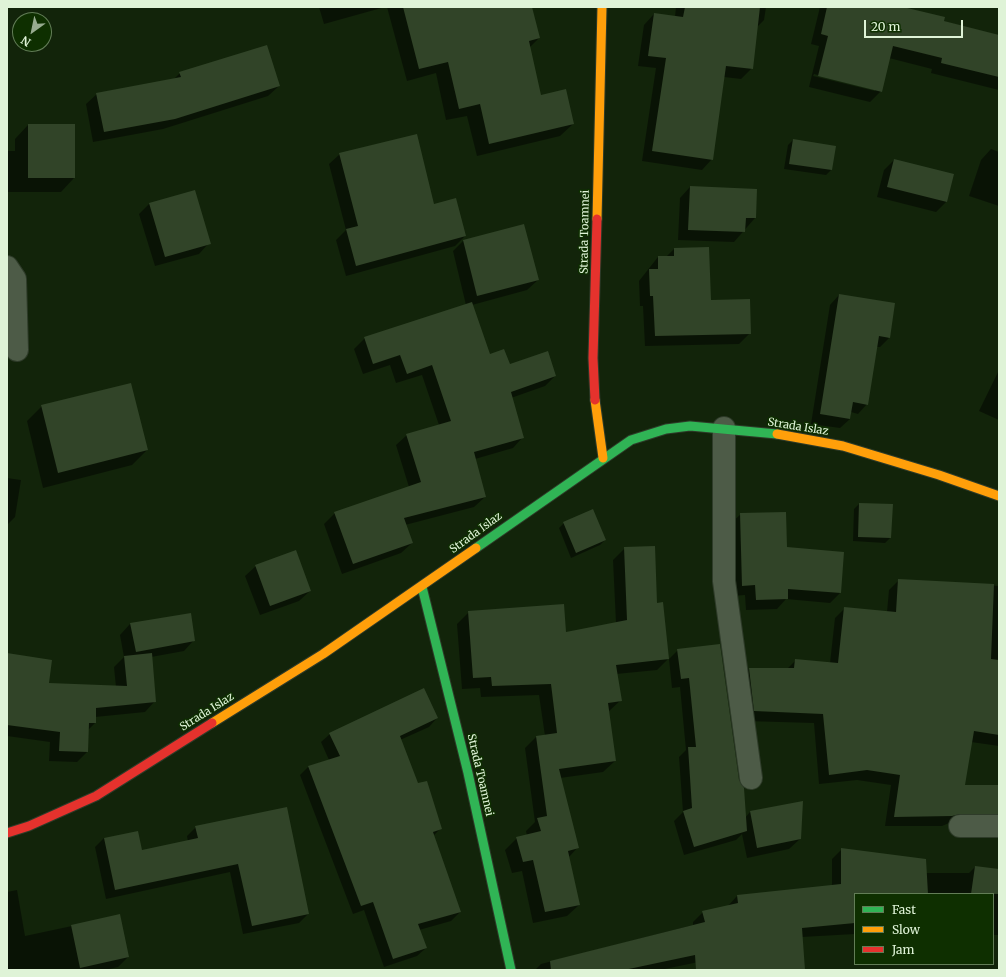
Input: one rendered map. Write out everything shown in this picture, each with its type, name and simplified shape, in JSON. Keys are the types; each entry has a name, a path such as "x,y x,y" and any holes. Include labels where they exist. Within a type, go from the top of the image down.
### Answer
{"street":[{"name":"Strada Toamnei","path":"602,7 593,358 595,406 603,458"},
{"path":"7,267 15,280 16,350"},
{"name":"Strada Islaz","path":"7,833 29,826 96,796 323,654 422,587 603,458 631,440 666,429 690,426 777,434 843,446 939,475 999,496"},
{"path":"724,428 724,581 751,778"},
{"name":"Strada Toamnei","path":"422,587 468,773 511,970"},
{"path":"960,826 999,826"}],"building":[{"path":"403,7 532,7 540,38 529,41 541,95 566,89 574,124 489,144 480,104 459,109 448,62 419,69"},
{"path":"685,7 760,7 753,69 726,66 713,160 652,151 666,58 648,56 654,13 683,17"},
{"path":"827,7 903,7 945,17 944,21 999,35 999,77 941,63 942,58 893,46 882,92 818,76 828,36 821,34"},
{"path":"267,45 280,86 175,119 104,132 96,93 181,77 179,72"},
{"path":"28,124 75,124 75,178 28,178"},
{"path":"417,134 434,204 456,198 466,236 356,266 346,229 358,226 339,153"},
{"path":"793,139 836,146 832,170 789,164"},
{"path":"894,159 954,174 947,202 887,187"},
{"path":"690,186 757,189 756,218 746,218 745,232 688,230"},
{"path":"195,190 211,244 165,257 149,203"},
{"path":"524,224 539,280 477,296 463,240"},
{"path":"709,247 711,300 750,299 751,334 655,336 653,296 650,296 649,269 658,269 658,256 674,256 674,248"},
{"path":"839,294 895,303 890,338 879,336 868,405 853,402 850,419 820,414"},
{"path":"472,302 490,354 504,349 510,364 548,351 556,376 511,392 524,438 474,452 486,497 404,518 413,543 353,564 334,512 421,482 406,434 451,421 432,365 407,374 400,355 373,364 364,337"},
{"path":"131,383 148,450 58,473 41,405"},
{"path":"859,503 893,504 891,538 858,537"},
{"path":"593,509 606,540 576,553 563,522"},
{"path":"786,512 787,547 844,552 841,593 788,589 788,599 756,600 755,585 742,586 740,513"},
{"path":"655,546 657,603 663,602 669,659 616,665 622,701 608,703 616,761 559,769 579,848 568,851 580,905 545,912 533,860 523,862 516,837 541,831 537,818 547,816 536,736 557,733 551,684 492,686 491,677 473,678 468,611 564,604 566,632 627,620 624,547"},
{"path":"296,550 311,591 270,606 255,565"},
{"path":"898,579 994,584 991,659 999,660 999,735 974,731 965,785 999,785 999,814 894,817 900,775 867,770 829,775 823,714 754,711 749,668 794,668 795,659 838,663 844,607 896,612"},
{"path":"191,613 195,641 136,652 130,623"},
{"path":"720,644 739,780 744,788 747,831 694,847 683,811 692,808 688,747 696,747 689,678 681,679 677,649"},
{"path":"7,653 52,660 49,683 127,686 124,656 152,653 156,702 96,708 96,723 89,723 88,752 59,751 60,732 7,725"},
{"path":"424,688 438,718 400,736 418,783 427,781 442,829 433,832 461,912 418,924 427,948 393,959 373,902 361,906 308,766 340,756 329,733"},
{"path":"803,801 801,839 757,848 750,811"},
{"path":"287,807 309,914 252,926 238,864 115,890 104,838 138,831 142,850 198,838 195,826"},
{"path":"841,848 926,859 928,893 854,893 854,923 802,928 805,970 696,970 695,955 624,970 551,970 550,961 705,922 702,911 738,903 737,895 841,884"},
{"path":"975,866 999,869 999,894 971,893"},
{"path":"120,914 129,957 80,968 71,925"}],"traffic: fast":[{"path":"476,548 631,440 666,429 690,426 777,434"},
{"path":"422,587 468,773 511,970"}],"traffic: slow":[{"path":"597,219 602,7"},
{"path":"595,400 603,458"},
{"path":"777,434 843,446 939,475 999,496"},
{"path":"212,723 323,654 476,548"}],"traffic: jam":[{"path":"595,400 593,358 597,219"},
{"path":"7,833 29,826 96,796 212,723"}]}
